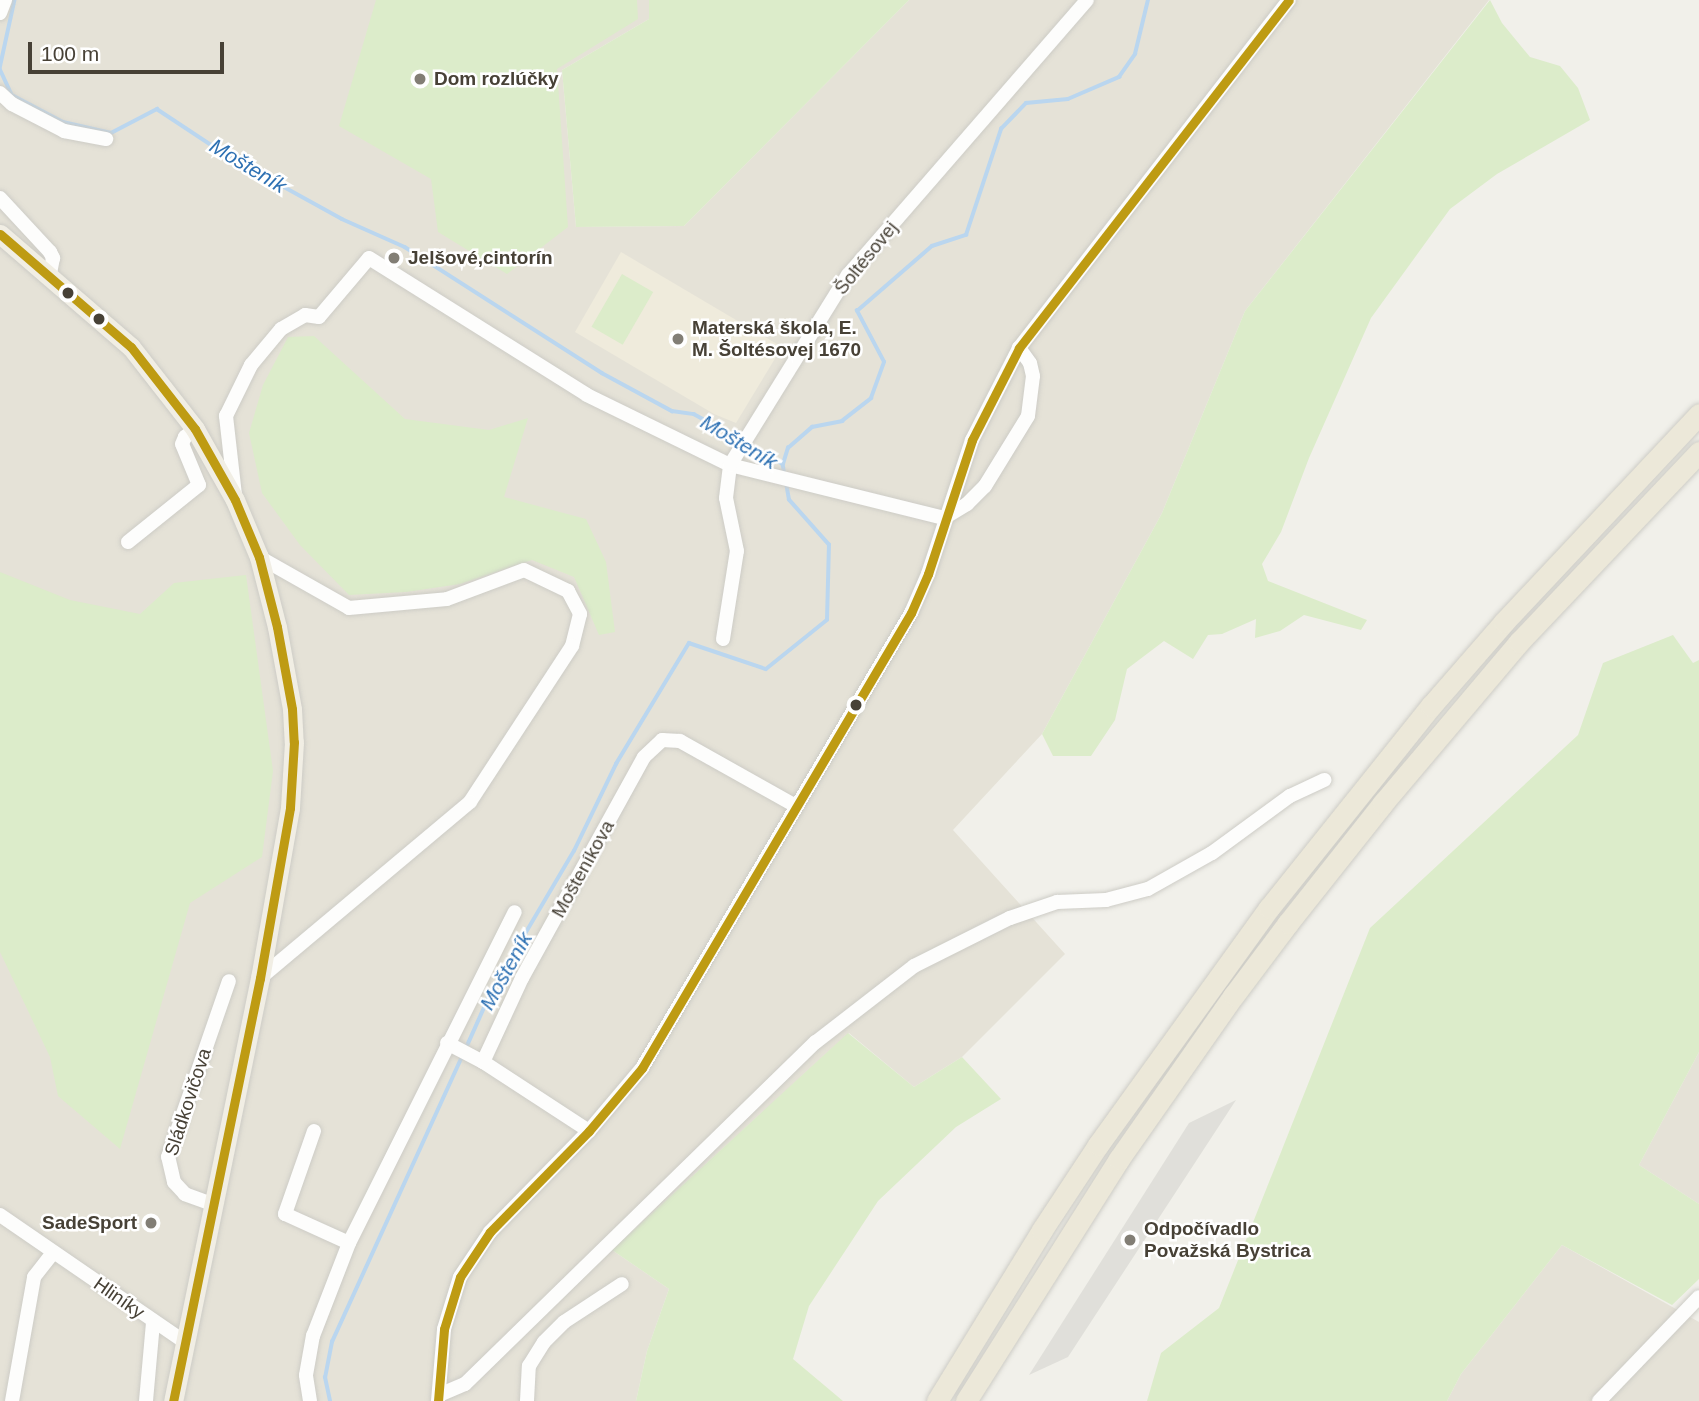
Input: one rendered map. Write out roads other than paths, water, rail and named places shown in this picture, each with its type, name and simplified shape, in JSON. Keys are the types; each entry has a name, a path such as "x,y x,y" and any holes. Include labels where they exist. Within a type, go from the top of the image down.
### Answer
{"highway":[{"path":"937,1401 1042,1230 1098,1145 1269,908 1372,778 1504,622 1699,414"},
{"path":"966,1401 1119,1159 1288,923 1391,793 1511,652 1699,452"}],"main road":[{"name":"Sládkovičova","path":"0,234 50,274 131,347 195,429 235,500 259,557 277,627 292,709 295,742 290,808 260,978 173,1401"}],"street":[{"path":"0,13 5,0"},
{"name":"Šoltésovej","path":"723,639 737,551 726,498 730,465 848,275 1087,0"},
{"path":"438,1398 444,1329 460,1277 490,1232 589,1131 642,1068 911,614 928,575 944,518 979,423 1019,348 1289,0"},
{"path":"0,93 12,104 64,131 106,139"},
{"path":"0,198 50,252 53,258 50,274"},
{"path":"235,500 226,416 251,365 281,329 305,315 319,317 369,258 587,395 730,465 944,518 967,504 985,486 1028,416 1033,376 1030,363 1019,348"},
{"path":"128,542 199,485 182,444 185,436 195,429"},
{"path":"259,557 349,608 446,599 524,570 568,591 580,614 572,646 470,802 260,978"},
{"name":"Mošteníkova","path":"310,1401 306,1375 313,1335 349,1243 465,1052 522,978 644,757 662,740 680,741 796,806"},
{"path":"438,1398 465,1384 816,1042 914,966 1010,918 1057,902 1106,900 1148,889 1212,853 1290,796 1325,780"},
{"name":"Mošteníkova","path":"465,1052 515,912"},
{"name":"Sládkovičova","path":"212,1204 185,1194 174,1182 167,1157 229,981"},
{"path":"465,1052 589,1131"},
{"path":"314,1131 285,1214 349,1243"},
{"name":"Hliníky","path":"0,1215 186,1343"},
{"path":"12,1401 34,1277 53,1253"},
{"path":"527,1401 529,1366 544,1342 564,1322 622,1284"},
{"path":"1599,1401 1699,1297"},
{"path":"146,1401 153,1322"}],"waterway":[{"name":"Mošteník","path":"15,0 0,69 12,95 63,122 111,133 157,109 228,156 342,219 405,247 602,373 672,411 694,414 741,440"},
{"path":"783,464 788,448 812,427 842,421 871,398 884,362 857,311 932,246 966,235 1001,129 1026,103 1068,99 1119,77 1135,54 1148,0"},
{"name":"Mošteník","path":"748,444 783,464 785,475"},
{"name":"Mošteník","path":"466,1048 492,990 574,851 616,764 689,643 766,669 827,620 829,545 789,500 786,483"},
{"name":"Mošteník","path":"330,1401 325,1378 332,1342 463,1055"}],"place":[{"name":"Dom rozlúčky","path":"420,79"},
{"name":"Jelšové,cintorín","path":"394,258"},
{"name":"Materská škola, E. M. Šoltésovej 1670","path":"678,339"},
{"name":"SadeSport","path":"151,1223"},
{"name":"Odpočívadlo Považská Bystrica","path":"1130,1240"}]}
